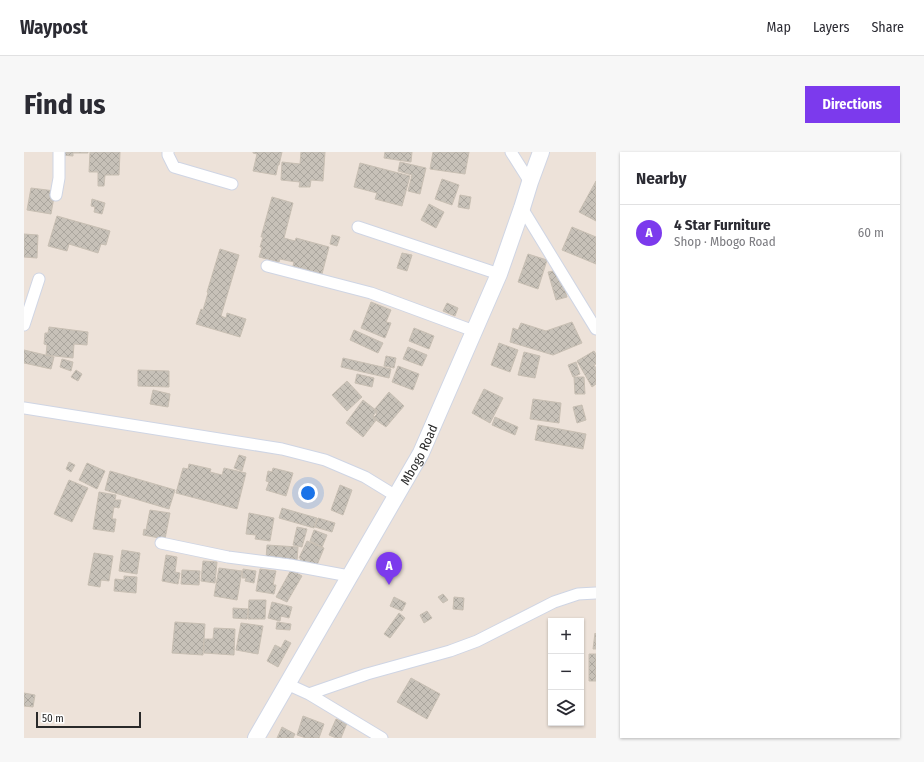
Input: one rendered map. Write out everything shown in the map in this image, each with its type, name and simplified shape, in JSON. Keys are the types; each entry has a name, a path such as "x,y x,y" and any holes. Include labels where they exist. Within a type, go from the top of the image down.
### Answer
{"main road":[{"name":"Mbogo Road","path":"256,738 421,453 499,274 541,152"}],"street":[{"path":"56,195 59,178 59,152"},
{"path":"168,152 174,167 232,184"},
{"path":"511,152 530,182"},
{"path":"522,208 596,329"},
{"path":"358,227 499,274"},
{"path":"267,266 372,293 474,331"},
{"path":"24,325 39,279"},
{"path":"24,408 282,449 326,460 365,477 396,496"},
{"path":"161,543 228,557 290,565 349,576"},
{"path":"309,694 367,674 450,651 477,641 554,602 578,594 596,593"},
{"path":"287,684 309,694 382,738"}],"building":[{"path":"62,152 88,153 73,153 73,156 62,155"},
{"path":"90,152 120,152 119,175 105,175 104,186 98,186 98,172 89,172"},
{"path":"253,152 282,152 276,175 253,171 257,154"},
{"path":"301,152 325,152 323,181 311,180 310,187 299,187 300,182 281,180 282,162 300,164"},
{"path":"385,152 412,152 411,162 384,158"},
{"path":"433,152 469,152 465,174 430,169"},
{"path":"400,162 426,168 420,194 408,191 412,175 398,171"},
{"path":"360,163 410,176 402,206 375,199 377,193 354,187"},
{"path":"442,179 459,185 452,205 435,199"},
{"path":"596,181 596,221 579,212"},
{"path":"31,188 55,191 51,214 27,210"},
{"path":"460,195 471,197 469,209 458,207"},
{"path":"272,197 293,203 284,238 295,241 296,238 329,247 322,274 293,266 294,262 280,259 279,262 259,257 263,237 261,237"},
{"path":"92,199 105,203 102,214 94,212 95,207 91,206"},
{"path":"429,204 444,212 436,228 421,220"},
{"path":"57,216 110,231 106,245 101,244 98,253 69,244 67,251 48,246"},
{"path":"572,227 596,237 596,264 562,250"},
{"path":"24,234 38,235 37,258 24,257"},
{"path":"332,235 340,237 337,246 330,244"},
{"path":"220,249 239,255 221,316 226,318 227,313 246,319 240,337 196,324 201,309 203,310"},
{"path":"402,253 412,255 407,271 397,268"},
{"path":"528,254 547,260 538,289 518,282"},
{"path":"559,270 567,297 556,300 548,272"},
{"path":"371,302 391,310 386,322 391,323 385,338 361,328"},
{"path":"447,303 458,308 455,316 443,311"},
{"path":"572,322 582,343 553,355 510,342 513,328 518,330 521,323 546,331"},
{"path":"49,327 88,332 87,345 74,344 73,358 46,355 47,345 44,344 45,333 48,333"},
{"path":"414,328 434,336 429,349 409,341"},
{"path":"354,330 383,343 378,353 350,340"},
{"path":"499,343 518,350 510,372 491,365"},
{"path":"408,347 427,355 422,366 403,359"},
{"path":"24,350 54,357 51,369 24,363"},
{"path":"594,351 596,354 596,364 594,365 596,368 596,384 592,387 577,361"},
{"path":"524,352 540,356 535,378 518,375"},
{"path":"386,356 396,358 394,368 384,366"},
{"path":"343,358 391,369 389,378 341,367"},
{"path":"62,359 73,362 71,371 60,367"},
{"path":"576,362 580,374 573,377 568,365"},
{"path":"398,366 419,374 413,390 392,382"},
{"path":"76,370 82,374 78,381 71,377"},
{"path":"138,370 169,371 169,387 138,386"},
{"path":"357,374 374,378 372,387 355,383"},
{"path":"574,377 584,377 585,394 575,394"},
{"path":"347,381 362,397 347,411 332,395"},
{"path":"484,389 503,398 490,423 472,413"},
{"path":"153,390 170,394 168,407 150,404"},
{"path":"389,392 404,406 386,427 373,418 377,414 374,410"},
{"path":"533,399 561,403 559,423 530,419"},
{"path":"363,400 377,411 373,416 377,419 363,437 346,423"},
{"path":"582,405 586,420 577,423 573,407"},
{"path":"495,417 518,427 515,435 492,425"},
{"path":"538,425 586,434 583,449 535,440"},
{"path":"239,455 246,457 242,471 234,468"},
{"path":"69,462 75,465 71,472 66,469"},
{"path":"87,463 105,471 97,489 79,480"},
{"path":"189,464 211,469 210,472 222,475 224,468 246,473 237,509 176,493 183,468 188,469"},
{"path":"273,468 293,473 286,496 266,490 269,482 266,481 268,471 272,472"},
{"path":"110,471 175,490 169,509 105,490"},
{"path":"69,480 88,488 72,522 54,514"},
{"path":"340,485 352,490 343,515 331,510"},
{"path":"99,492 116,495 115,500 121,500 119,508 114,507 112,519 116,519 114,532 93,529"},
{"path":"282,508 317,518 314,528 279,518"},
{"path":"150,510 170,513 165,539 143,535 144,529 146,530"},
{"path":"249,513 274,518 270,541 255,539 256,535 246,534"},
{"path":"318,518 335,523 332,532 315,527"},
{"path":"297,527 307,529 302,547 293,545"},
{"path":"314,530 327,535 322,547 310,541"},
{"path":"307,541 324,548 317,565 309,562 307,567 299,563 301,558 299,558"},
{"path":"267,545 298,547 297,561 266,559"},
{"path":"122,550 140,553 137,574 119,571"},
{"path":"94,553 113,556 109,581 101,580 100,587 88,585"},
{"path":"166,555 177,557 175,572 180,573 178,584 162,581"},
{"path":"203,561 217,562 215,583 201,581"},
{"path":"219,568 242,571 237,600 214,596"},
{"path":"243,569 256,571 254,583 245,581 246,578 242,578"},
{"path":"260,569 276,571 273,585 276,585 274,594 256,591"},
{"path":"182,570 200,571 199,585 181,584"},
{"path":"291,570 302,576 287,602 276,597"},
{"path":"124,576 137,577 136,593 114,591 115,579 124,580"},
{"path":"443,594 448,600 443,603 438,597"},
{"path":"394,597 406,603 402,611 390,606"},
{"path":"454,597 464,598 463,610 453,609"},
{"path":"249,600 266,600 265,619 248,619"},
{"path":"272,602 292,607 289,618 281,616 280,621 268,618"},
{"path":"233,608 248,609 247,619 233,618"},
{"path":"427,611 432,618 424,623 420,615"},
{"path":"399,613 405,618 390,638 384,634"},
{"path":"175,622 205,624 203,655 172,653"},
{"path":"277,622 291,624 290,630 276,629"},
{"path":"241,623 263,626 258,654 236,650"},
{"path":"214,628 235,629 234,655 204,653 204,639 213,639"},
{"path":"595,633 596,649 593,649"},
{"path":"285,640 291,643 278,667 267,661 275,645 281,648"},
{"path":"589,654 596,654 596,681 589,681"},
{"path":"411,678 440,694 427,719 397,702"},
{"path":"24,693 35,695 33,707 24,706"},
{"path":"303,716 324,724 319,738 306,738 297,735"},
{"path":"336,719 347,723 341,738 336,738 329,735"},
{"path":"282,727 295,734 293,738 277,738"}],"place":[{"name":"4 Star Furniture","path":"389,585"}]}
